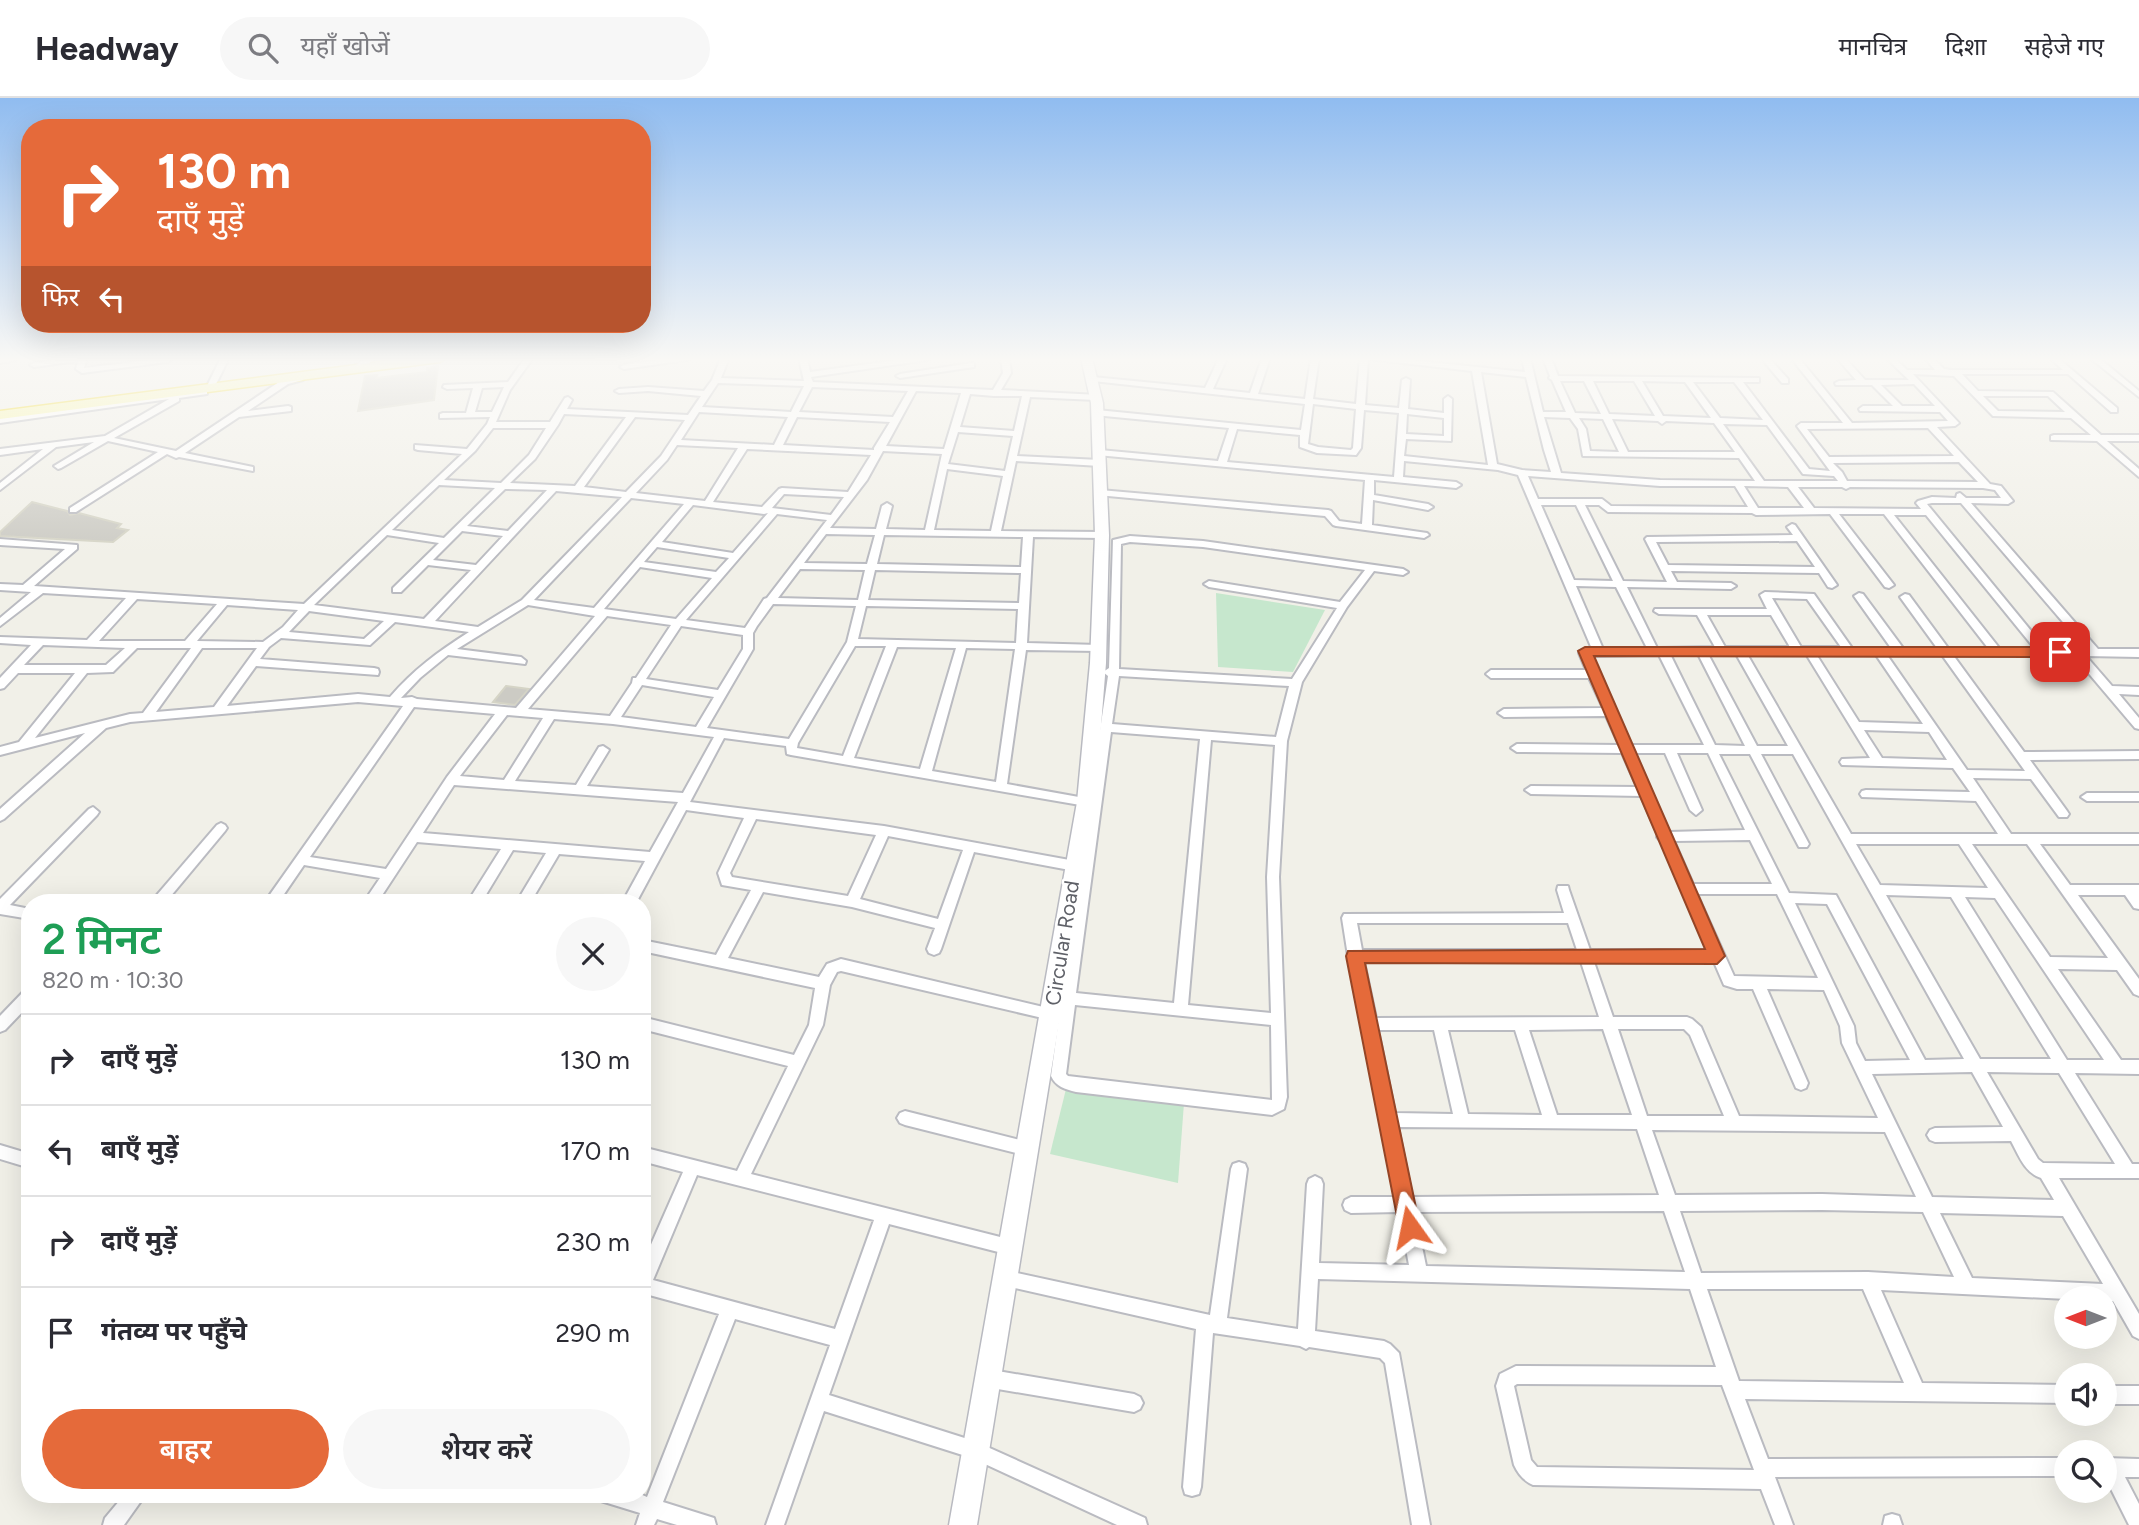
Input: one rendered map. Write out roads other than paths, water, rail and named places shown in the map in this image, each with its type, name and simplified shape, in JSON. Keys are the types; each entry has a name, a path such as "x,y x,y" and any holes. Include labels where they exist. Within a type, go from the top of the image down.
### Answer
{"main road":[{"name":"Circular Road","path":"963,1525 1003,1278 1058,1003 1075,866 1106,672 1099,648 1102,534 1097,425"}],"street":[{"path":"58,467 129,425"},
{"path":"176,455 220,425"},
{"path":"219,708 265,645 281,635 306,607 440,483 491,425 554,425"},
{"path":"397,590 537,452 554,425"},
{"path":"578,488 625,425"},
{"path":"394,699 416,675 446,651 526,602 630,494 677,442 688,425"},
{"path":"777,448 788,425"},
{"path":"700,730 749,646 748,632 768,601 850,495 891,425"},
{"path":"929,533 943,466 956,425"},
{"path":"995,534 1021,425"},
{"path":"1222,464 1234,425 1305,433"},
{"path":"1306,425 1303,445 1307,448 1354,452 1357,448 1358,425"},
{"path":"1398,479 1402,425"},
{"path":"1401,436 1448,440 1448,425"},
{"path":"1487,425 1495,468"},
{"path":"1544,425 1557,477"},
{"path":"1579,425 1586,454 1741,455"},
{"path":"1610,425 1625,454"},
{"path":"1722,425 1762,485"},
{"path":"1770,425 1806,472 1839,474"},
{"path":"1834,425 1801,426 1846,486"},
{"path":"1897,425 1935,425"},
{"path":"1930,425 1986,486"},
{"path":"2084,425 2139,474"},
{"path":"955,429 1019,434"},
{"path":"0,452 104,438 250,469"},
{"path":"2054,438 2139,438"},
{"path":"677,442 777,448 948,452"},
{"path":"0,487 54,445"},
{"path":"707,504 744,446"},
{"path":"418,447 470,452"},
{"path":"74,510 164,452"},
{"path":"1013,458 1100,458 1222,464 1456,485"},
{"path":"1401,458 1610,481 1997,487 2008,500 1922,501 1927,512 2043,652"},
{"path":"1828,460 1960,459"},
{"path":"2125,461 2139,462"},
{"path":"943,466 1009,474"},
{"path":"1522,473 1598,650"},
{"path":"1367,526 1370,476"},
{"path":"440,483 578,488 833,518"},
{"path":"1738,484 1756,512"},
{"path":"1792,485 1811,511"},
{"path":"1950,486 2094,652"},
{"path":"426,624 555,487"},
{"path":"613,720 678,623 736,556 778,494 784,491 850,495"},
{"path":"1100,493 1328,513 1334,522 1424,535"},
{"path":"1370,497 1428,507"},
{"path":"520,711 637,564 691,502"},
{"path":"1533,502 1603,502 1607,509 1927,512"},
{"path":"1580,502 1784,893 1845,1019 1849,1043 1967,1285"},
{"path":"887,506 852,642 792,743 791,751 1086,802"},
{"path":"1833,512 1889,585"},
{"path":"1887,512 1996,651"},
{"path":"1792,527 1832,585"},
{"path":"460,528 511,534"},
{"path":"824,531 1102,534"},
{"path":"386,532 446,541"},
{"path":"1001,787 1021,646 1028,534"},
{"path":"1371,568 1343,606 1296,683 1282,741 1273,877 1279,1104 1265,1109 1064,1082 1058,1076 1058,1003 1106,728 1106,672 1119,538 1173,541 1403,572"},
{"path":"1673,584 1650,539 1799,538"},
{"path":"0,542 74,547 26,588"},
{"path":"655,544 736,556"},
{"path":"425,562 479,568"},
{"path":"637,564 720,576"},
{"path":"796,566 1026,570"},
{"path":"1665,568 1821,570"},
{"path":"1570,583 1731,586"},
{"path":"1209,584 1343,606"},
{"path":"0,587 306,607 480,630"},
{"path":"0,623 41,589"},
{"path":"1850,652 1810,596 1765,595 1879,763"},
{"path":"90,645 134,596"},
{"path":"1859,596 1900,652"},
{"path":"1905,597 2063,814"},
{"path":"147,716 225,601"},
{"path":"768,601 1024,606"},
{"path":"526,602 599,614 748,632"},
{"path":"1659,611 1774,612"},
{"path":"1700,611 1722,650"},
{"path":"281,635 366,643 392,619"},
{"path":"0,640 90,645 265,645"},
{"path":"852,642 1099,648"},
{"path":"0,685 38,643"},
{"path":"847,761 893,643"},
{"path":"925,774 962,644"},
{"path":"15,669 112,668 134,645"},
{"path":"1828,984 1758,984 1729,981 1663,837 1584,653 1598,650 1722,650 2139,653"},
{"path":"1701,650 1803,844"},
{"path":"446,651 521,661"},
{"path":"1740,651 2035,1168 2046,1171 2134,1171"},
{"path":"1880,652 2008,839"},
{"path":"2076,652 2139,725"},
{"path":"253,662 374,672"},
{"path":"22,746 84,669"},
{"path":"1106,672 1296,683"},
{"path":"1491,674 1593,674"},
{"path":"637,681 722,694"},
{"path":"2109,690 2139,691"},
{"path":"0,751 105,723 147,716 358,698 613,720 792,743"},
{"path":"277,894 412,701"},
{"path":"375,894 451,780 504,710"},
{"path":"1504,713 1609,712"},
{"path":"507,784 551,714"},
{"path":"0,816 105,723"},
{"path":"1856,726 1932,728"},
{"path":"1106,728 1282,741"},
{"path":"634,894 721,734"},
{"path":"1180,1010 1206,736"},
{"path":"1517,748 1797,750"},
{"path":"1670,749 1696,810"},
{"path":"579,790 603,750"},
{"path":"2022,756 2139,755"},
{"path":"1846,762 2035,775"},
{"path":"451,780 684,801 752,814 884,831 1075,866"},
{"path":"1531,790 1644,792"},
{"path":"1866,794 1980,797"},
{"path":"2087,797 2139,797"},
{"path":"0,908 93,812"},
{"path":"752,814 724,877 759,887 852,902 942,925"},
{"path":"165,894 221,828"},
{"path":"852,902 884,831"},
{"path":"1663,837 1754,835"},
{"path":"413,837 654,858"},
{"path":"1847,839 2139,839"},
{"path":"1962,839 2117,1067"},
{"path":"2030,839 2139,990"},
{"path":"480,894 510,845"},
{"path":"934,949 970,847"},
{"path":"528,894 555,849"},
{"path":"301,860 388,874"},
{"path":"719,962 759,887"},
{"path":"1687,889 1784,893 1832,899 1921,1066"},
{"path":"1563,890 1731,1383 1784,1525"},
{"path":"1876,890 1999,893"},
{"path":"2067,890 2134,890 2139,904"},
{"path":"1955,892 2064,1066 2134,1171"},
{"path":"0,908 21,912"},
{"path":"1419,1274 1348,922 1354,916 1574,918"},
{"path":"651,947 823,984"},
{"path":"1355,956 1717,956"},
{"path":"2047,963 2121,964"},
{"path":"741,1179 816,1025 823,984 832,968 841,965 1058,1003 1180,1010 1278,1020"},
{"path":"1758,984 1801,1083"},
{"path":"2,1022 21,1003"},
{"path":"1368,1024 1691,1024 1734,1122"},
{"path":"651,1025 797,1062"},
{"path":"1440,1025 1462,1120"},
{"path":"1521,1026 1551,1120"},
{"path":"1862,1068 1976,1065 2139,1067"},
{"path":"905,1118 1028,1149"},
{"path":"1388,1120 1889,1125"},
{"path":"1935,1135 2015,1134"},
{"path":"0,1152 21,1158"},
{"path":"651,1156 1010,1247"},
{"path":"651,1264 693,1167"},
{"path":"1192,1487 1211,1324 1239,1170"},
{"path":"2046,1171 2114,1286"},
{"path":"1306,1340 1315,1184"},
{"path":"1351,1205 1929,1204 2068,1208"},
{"path":"775,1525 884,1215"},
{"path":"1310,1271 1698,1281 1868,1280 2054,1290"},
{"path":"1003,1278 1211,1324 1306,1340 1378,1348 1393,1359 1421,1525"},
{"path":"1868,1280 1916,1390"},
{"path":"651,1287 841,1339"},
{"path":"2118,1293 2139,1330"},
{"path":"648,1516 730,1309"},
{"path":"2054,1394 1516,1375 1506,1380 1505,1386 1523,1465 1533,1476 2054,1467"},
{"path":"986,1378 1134,1403"},
{"path":"2117,1395 2139,1395"},
{"path":"819,1401 974,1450 1138,1525"},
{"path":"2117,1467 2139,1468"},
{"path":"2117,1484 2139,1524"},
{"path":"112,1525 130,1503"},
{"path":"624,1503 648,1516 707,1525"}]}
